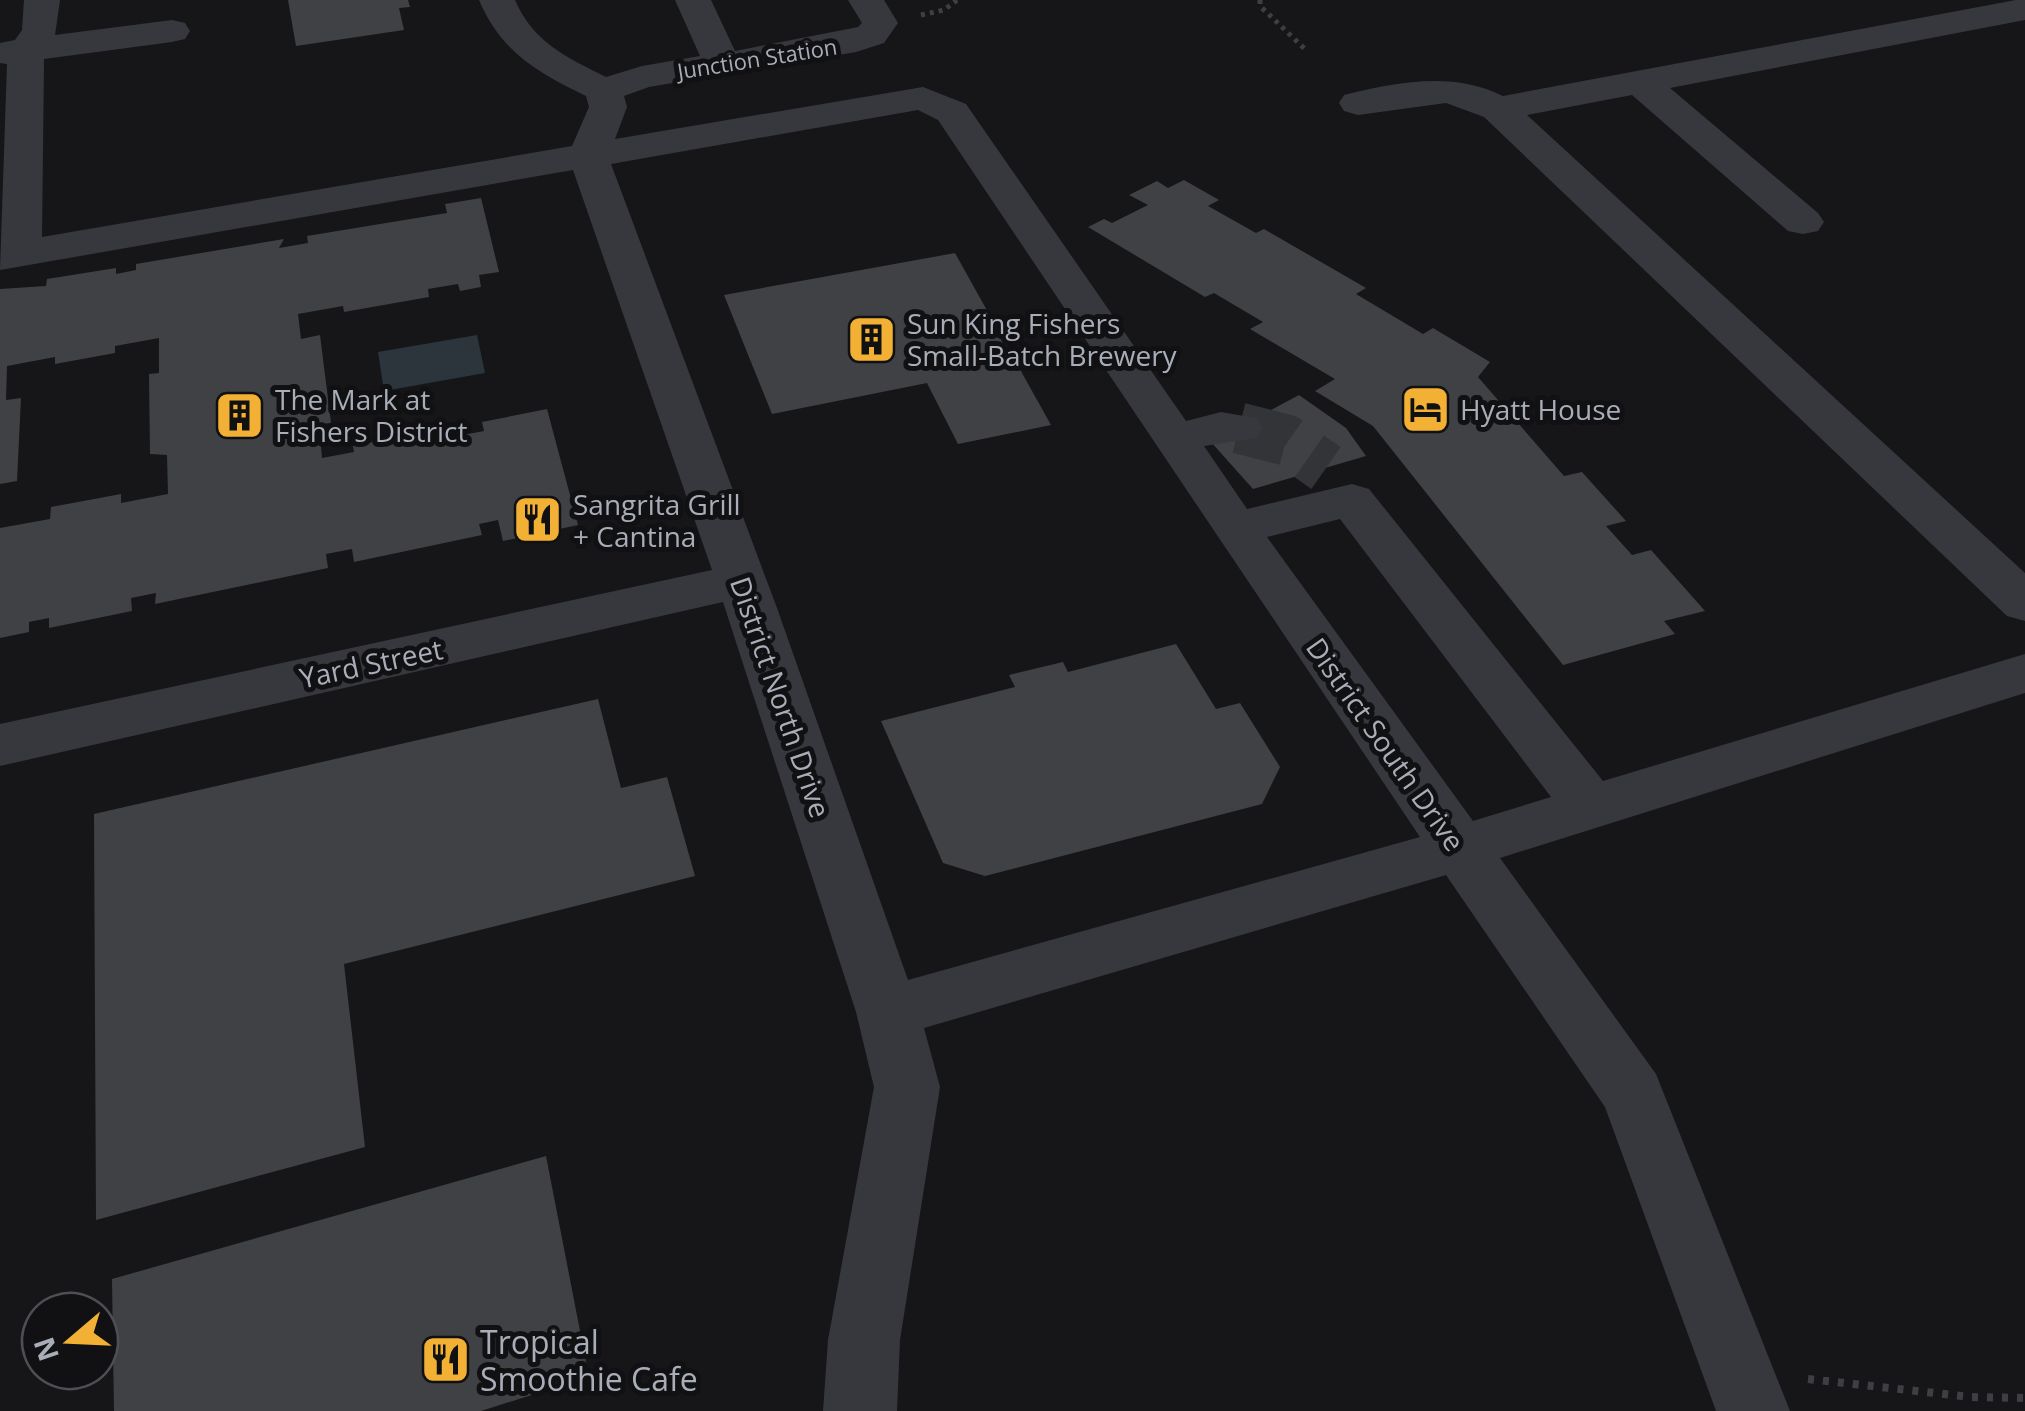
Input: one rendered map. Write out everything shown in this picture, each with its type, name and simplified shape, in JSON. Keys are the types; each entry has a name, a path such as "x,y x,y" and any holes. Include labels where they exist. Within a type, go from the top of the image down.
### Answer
{"street":[{"path":"9,55 40,30 42,0"},
{"path":"692,0 722,63"},
{"name":"Junction Station","path":"603,90 642,77 843,44 871,35 880,23 866,0"},
{"path":"1498,109 2025,9"},
{"path":"9,55 10,255 588,156 608,108 603,90 540,58 516,15"},
{"path":"9,55 172,31"},
{"path":"1640,82 1803,222"},
{"path":"1358,103 1426,91 1459,90 1498,109 2025,602"},
{"name":"District South Drive","path":"588,156 923,98 952,112 1458,849 1632,1094 1753,1411"},
{"name":"District North Drive","path":"588,156 741,581 888,1012 906,1088 864,1340 860,1411"},
{"path":"1175,438 1221,427 1238,428"},
{"path":"1236,528 1339,484 1591,807"},
{"name":"Yard Street","path":"0,745 741,581"},
{"path":"888,1012 1458,849 2025,673"}],"path":[{"path":"915,16 944,10 957,0"},
{"path":"1260,0 1260,6 1307,51"},
{"path":"1797,1379 1889,1385 1985,1400 2025,1398"}],"shaded area":[{"path":"477,335 485,373 384,391 378,352"}],"building":[{"path":"288,0 408,0 410,7 399,8 404,30 296,46"},
{"name":"Hyatt House","path":"1184,180 1219,200 1208,206 1256,233 1264,229 1366,288 1356,294 1423,334 1433,328 1490,362 1478,377 1564,476 1582,472 1626,521 1606,526 1632,555 1651,550 1705,611 1664,621 1675,634 1563,665 1373,426 1315,391 1335,379 1250,329 1263,322 1214,293 1205,297 1088,227 1104,219 1112,223 1148,205 1129,195 1157,181 1168,188"},
{"name":"The Mark at Fishers District","path":"481,198 499,272 479,275 481,287 460,291 458,284 428,289 429,297 344,312 343,306 298,314 301,339 320,335 331,423 319,424 322,458 354,452 353,446 430,431 432,441 484,431 482,422 547,409 578,525 503,541 498,520 479,524 482,535 354,562 352,549 326,554 328,568 155,604 156,593 131,598 132,611 49,628 49,618 29,622 29,632 0,638 0,528 50,519 51,507 121,494 121,503 168,494 167,455 150,454 149,374 159,373 159,338 115,346 115,353 55,364 55,357 7,366 6,400 21,398 17,481 0,484 0,289 46,286 47,279 116,268 116,274 136,270 136,264 284,239 279,248 308,243 307,236 447,213 445,204"},
{"name":"Sun King Fishers Small-Batch Brewery","path":"955,253 1051,425 958,444 927,383 772,414 724,295"},
{"path":"1299,395 1346,428 1366,456 1253,489 1211,442"},
{"path":"1176,644 1216,709 1240,703 1280,767 1262,804 985,876 943,863 881,721 1015,687 1009,675 1063,662 1068,672"},
{"path":"598,699 621,788 667,777 695,876 344,964 365,1147 96,1220 94,814"},
{"path":"546,1156 589,1377 481,1411 114,1411 114,1391 120,1391 120,1291 112,1291 112,1279"}],"tunnel":[{"path":"1239,428 1286,440 1326,468"}],"place":[{"name":"Sun King Fishers Small-Batch Brewery","path":"872,339"},
{"name":"Hyatt House","path":"1425,409"},
{"name":"The Mark at Fishers District","path":"240,415"},
{"name":"Sangrita Grill + Cantina","path":"538,520"},
{"name":"Tropical Smoothie Cafe","path":"445,1359"}]}
